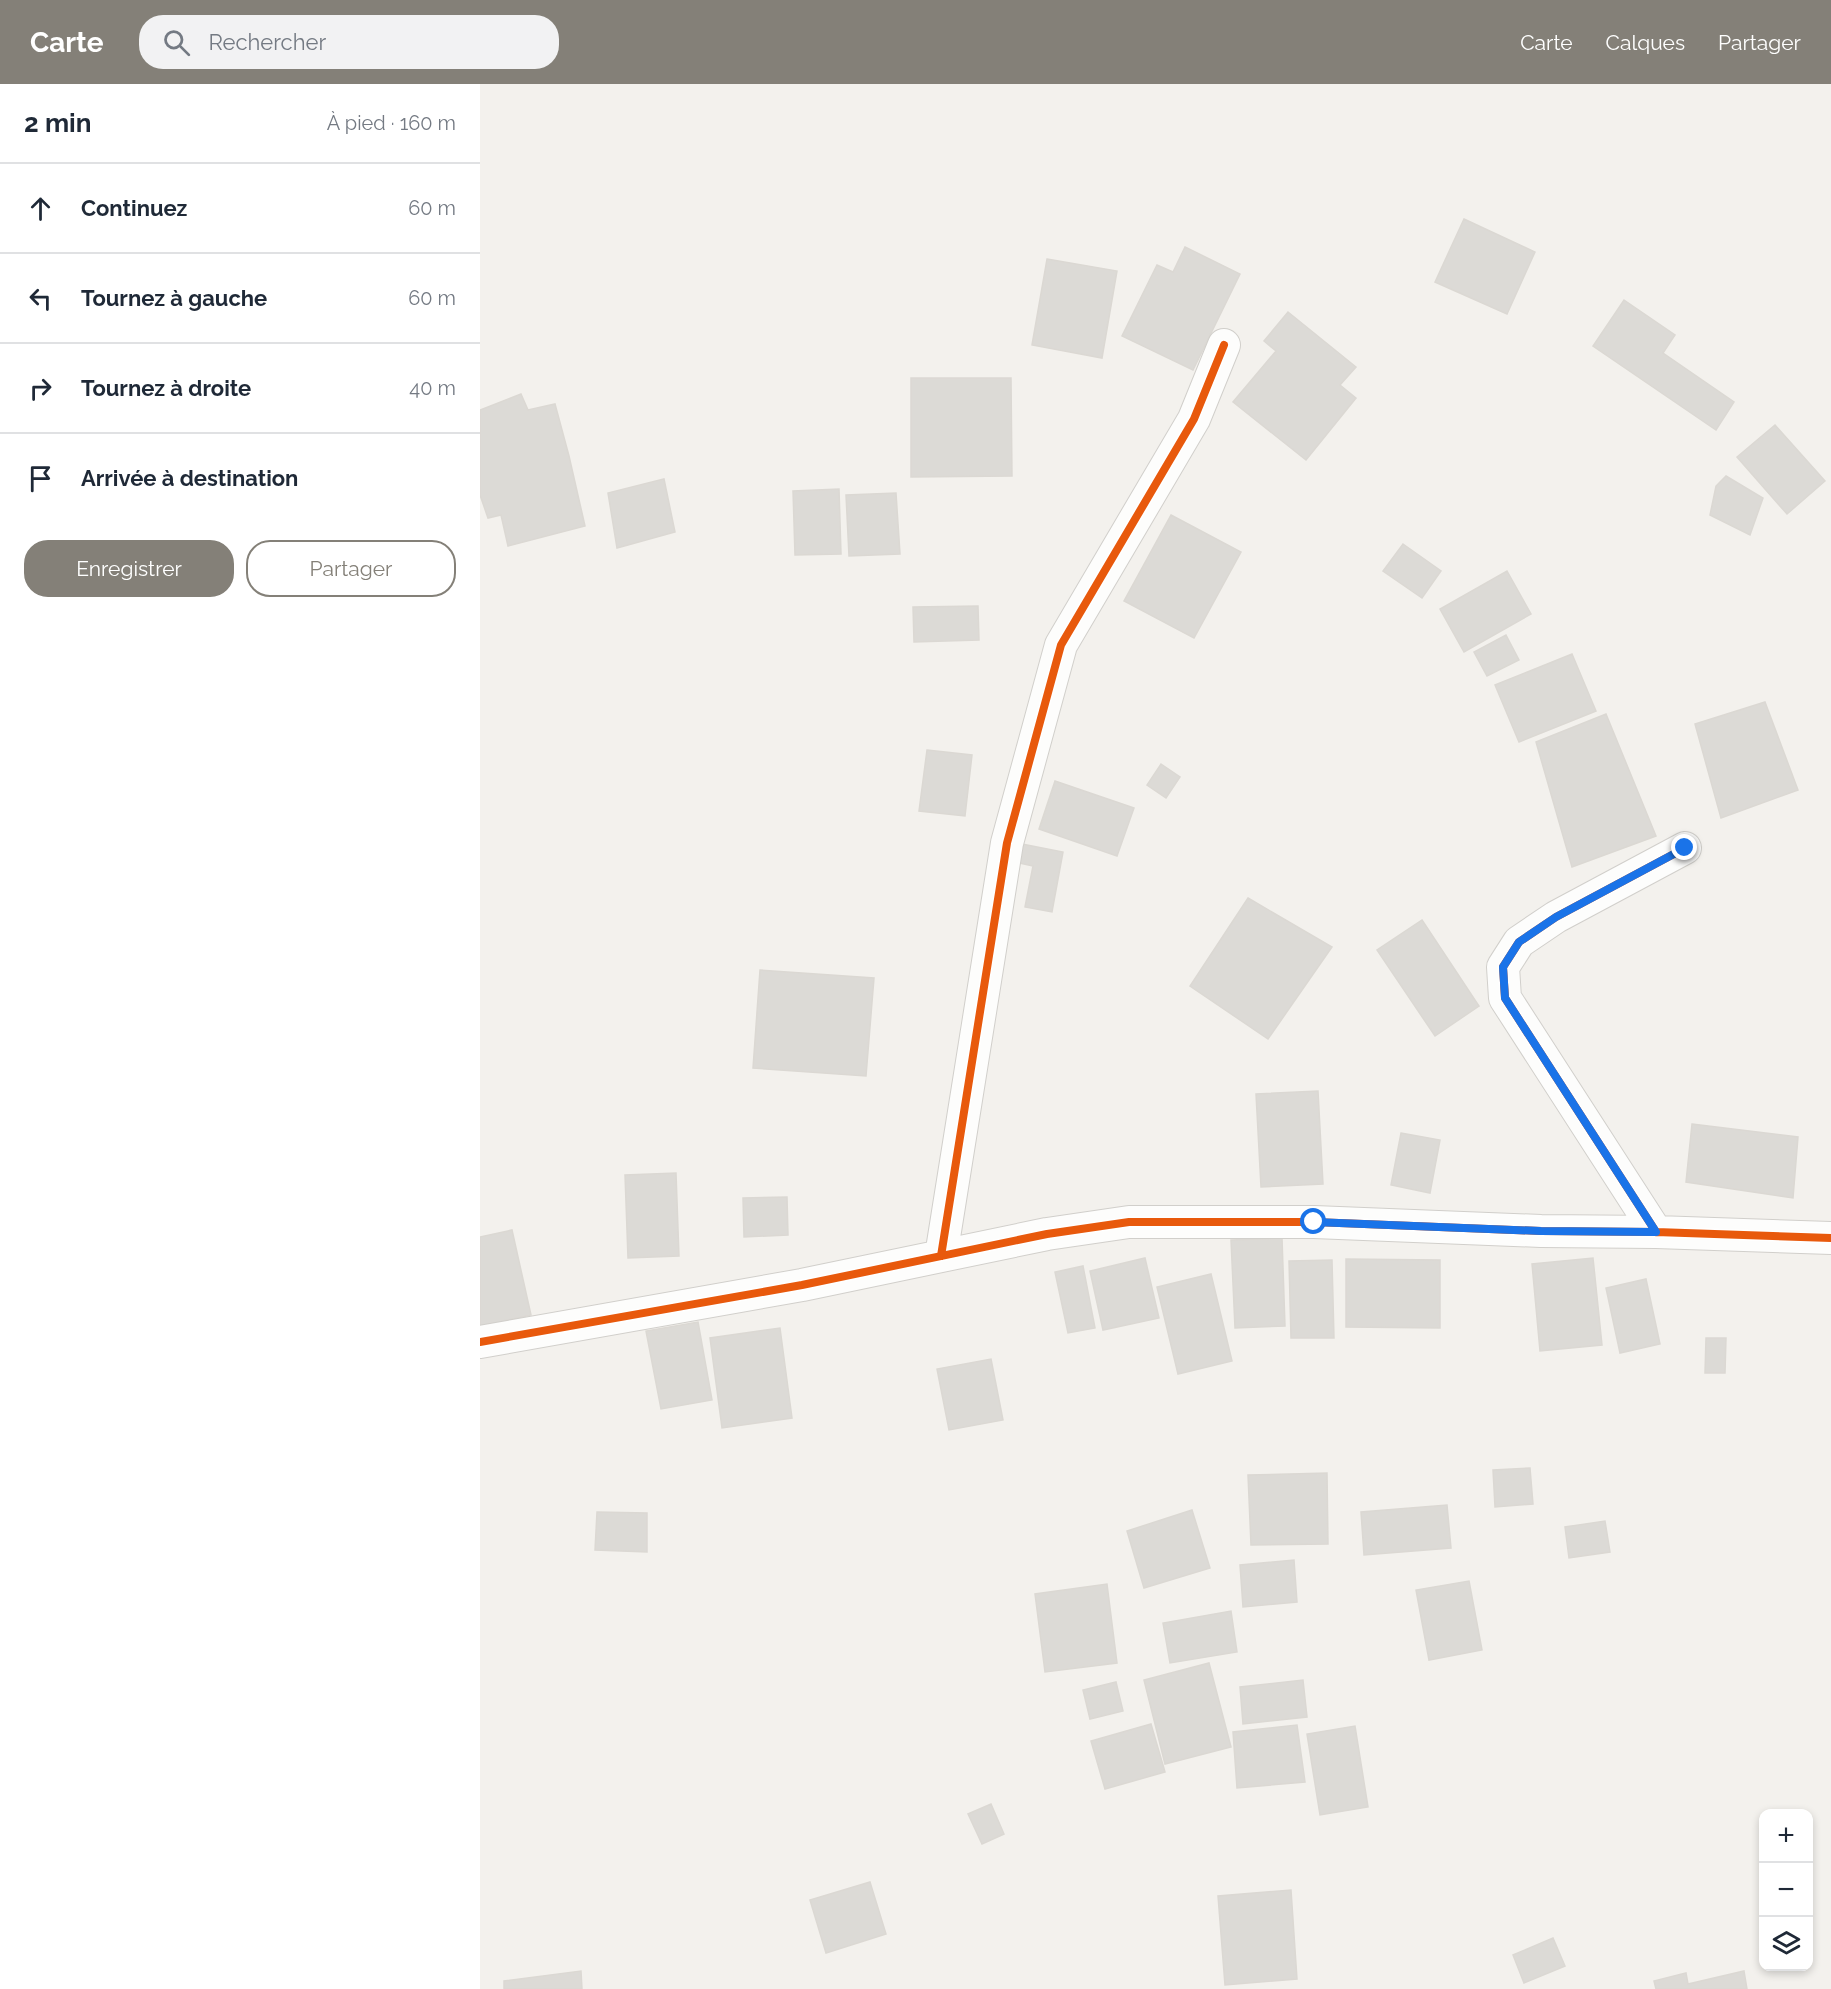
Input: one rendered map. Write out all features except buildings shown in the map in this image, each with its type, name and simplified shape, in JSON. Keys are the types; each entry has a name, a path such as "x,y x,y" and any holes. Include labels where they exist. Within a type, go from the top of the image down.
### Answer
{"street":[{"path":"940,1256 1007,843 1061,645 1194,419 1224,345"},
{"path":"1656,1232 1505,998 1503,967 1519,942 1556,917 1685,848"},
{"path":"480,1342 802,1285 1047,1234 1129,1222 1314,1222 1541,1231 1831,1238"}],"cycle path":[{"path":"941,1256 1007,843 1061,645 1194,419 1224,345"},
{"path":"1656,1232 1505,998 1503,967 1519,942 1556,917 1685,848"},
{"path":"480,1342 802,1285 1047,1234 1129,1222 1314,1222 1541,1231 1831,1238"}],"route":[{"path":"1314,1222 1541,1231 1656,1232 1505,998 1502,978 1503,967 1519,942 1556,917 1685,848"}]}
